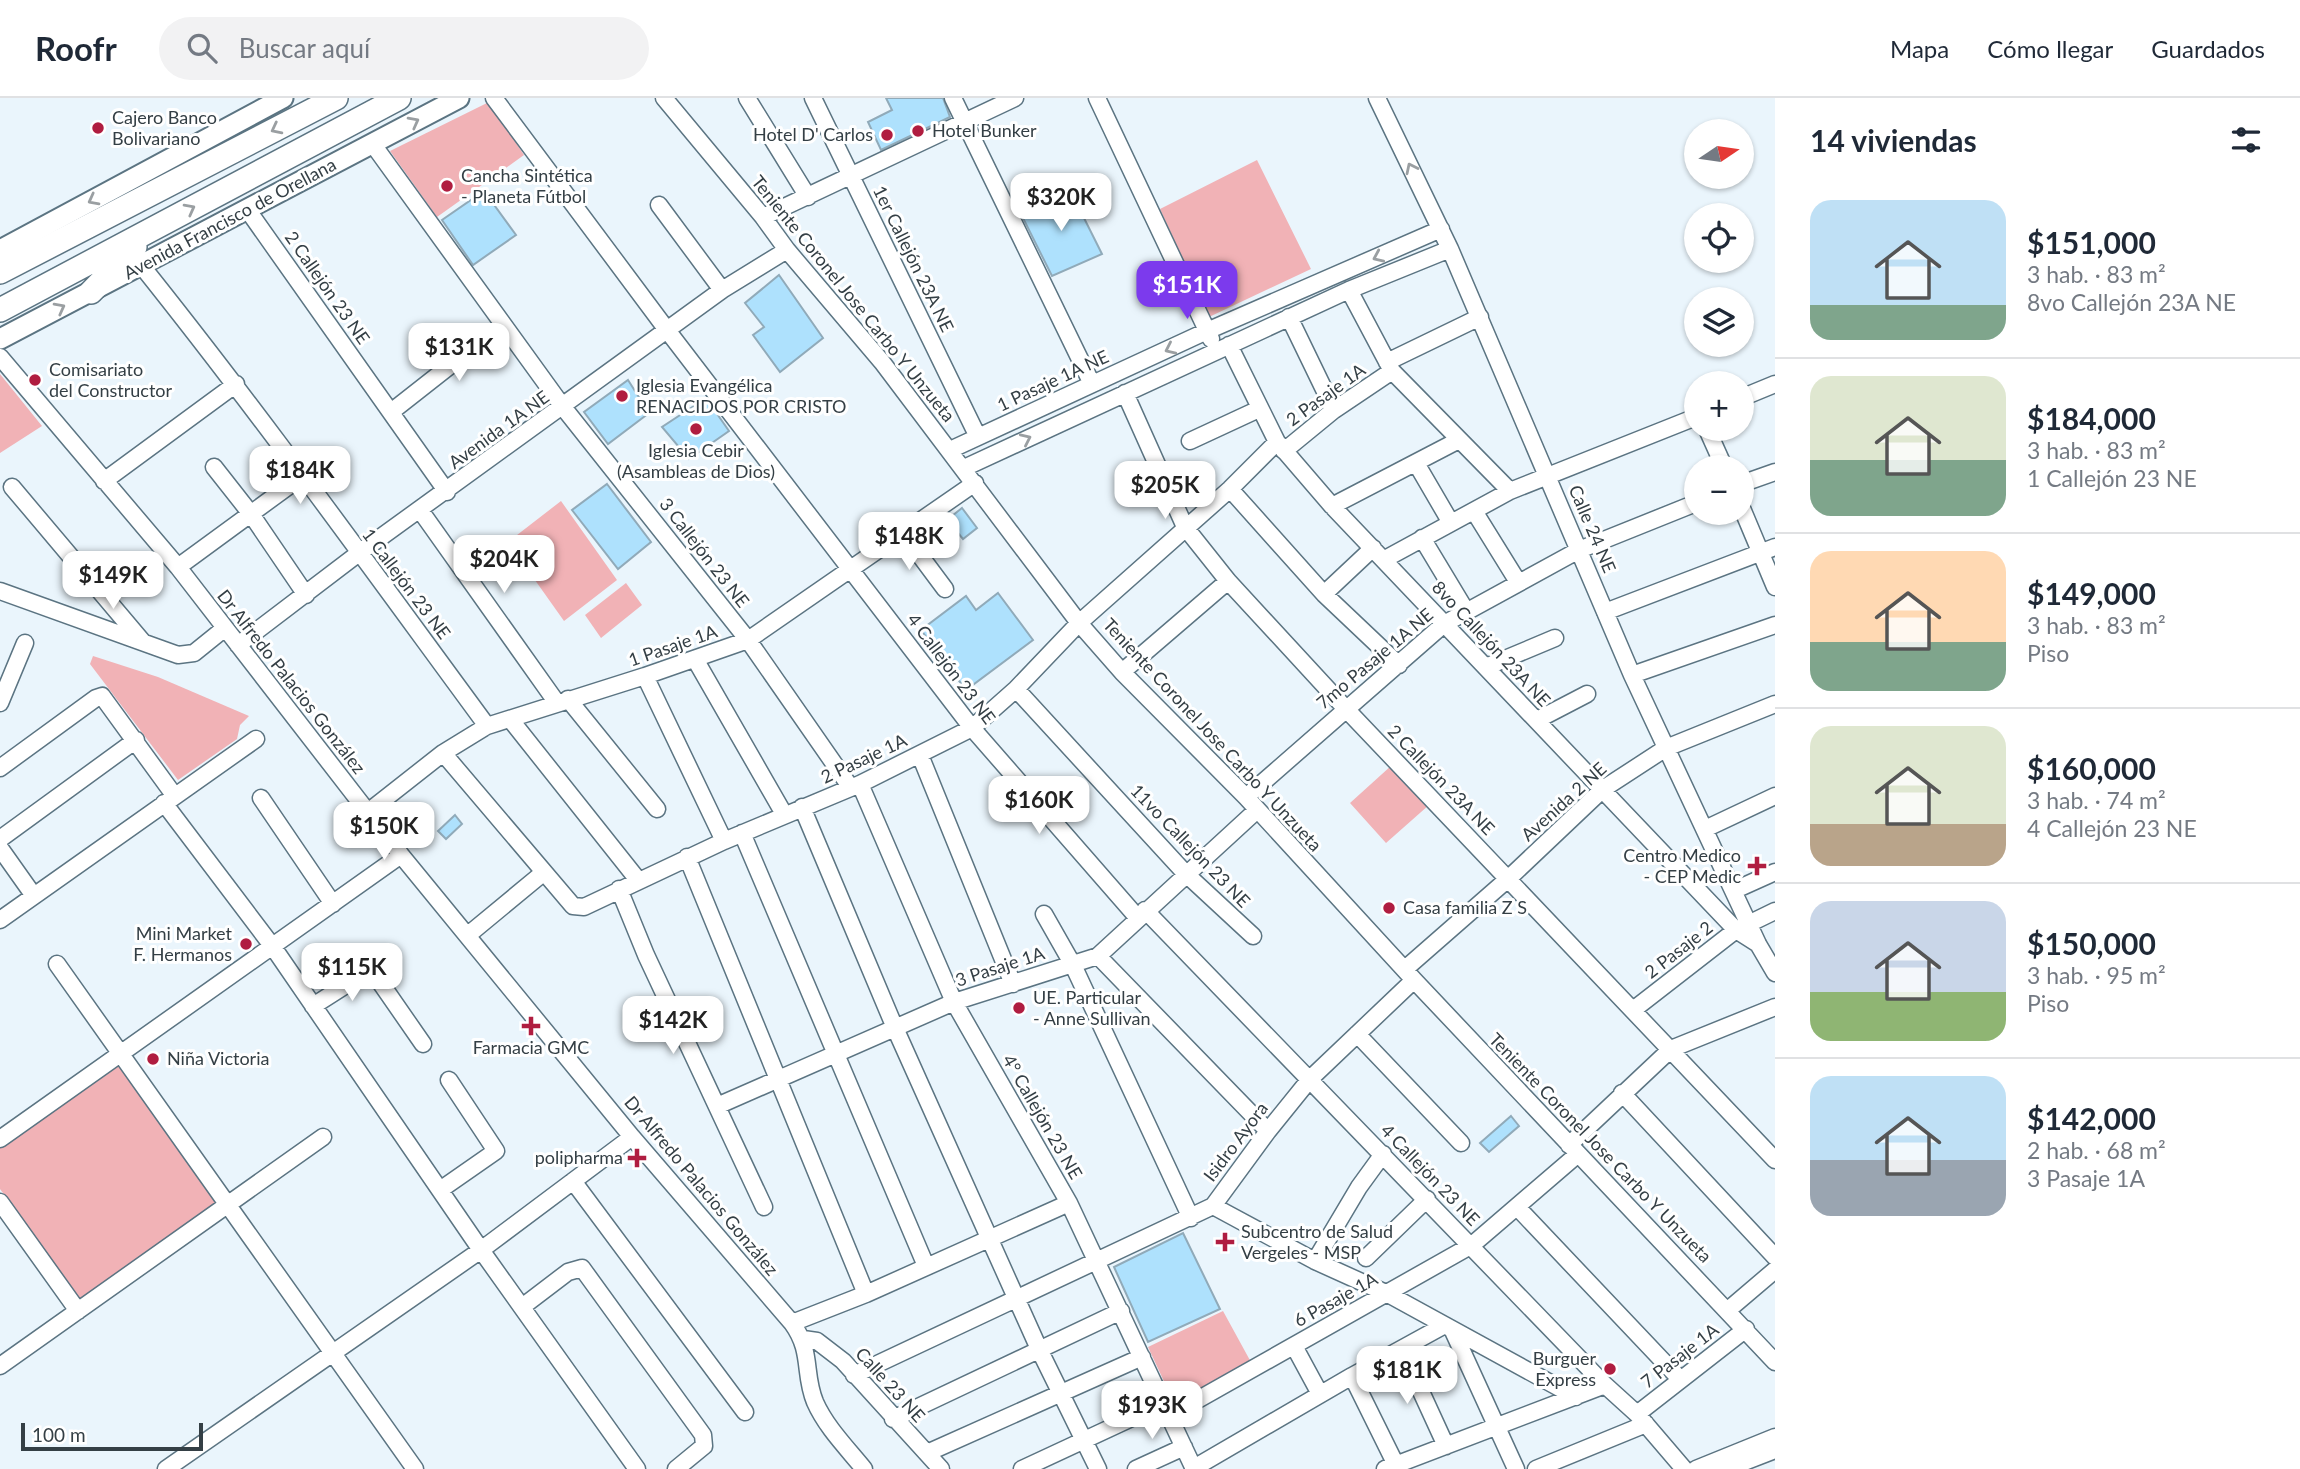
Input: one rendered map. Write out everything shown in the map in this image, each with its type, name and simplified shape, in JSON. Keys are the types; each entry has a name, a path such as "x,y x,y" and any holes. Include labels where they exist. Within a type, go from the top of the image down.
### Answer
{"highway":[{"path":"0,272 336,98"},
{"name":"Avenida Francisco de Orellana","path":"0,310 399,98"},
{"path":"91,292 156,227"}],"main road":[{"path":"0,250 283,98"},
{"name":"Avenida Francisco de Orellana","path":"0,339 459,98"}],"street":[{"name":"4 Callejón 23 NE","path":"495,98 667,330 972,728 1050,821 1310,1079 1605,1385 1642,1419 1684,1469"},
{"name":"Teniente Coronel Jose Carbo Y Unzueta","path":"664,98 882,362 1079,623 1122,673 1246,797 1409,975 1774,1359"},
{"path":"747,98 808,197"},
{"name":"1er Callejón 23A NE","path":"813,98 978,437"},
{"path":"953,98 1092,384"},
{"path":"763,217 1015,98"},
{"name":"8vo Callejón 23A NE","path":"1097,98 1207,331 1223,348 1280,447 1332,506 1603,789 1743,926"},
{"name":"Calle 24 NE","path":"1377,98 1450,249 1632,675 1735,890 1743,926 1758,944 1775,973"},
{"name":"3 Callejón 23 NE","path":"372,144 563,407 748,640 855,786"},
{"path":"659,205 722,290"},
{"name":"2 Callejón 23 NE","path":"247,209 447,492"},
{"name":"1 Pasaje 1A NE","path":"950,450 1207,331 1441,229"},
{"path":"964,468 1289,317 1450,249"},
{"name":"Avenida 1A NE","path":"238,645 359,553 447,492 722,290 787,250"},
{"name":"1 Callejón 23 NE","path":"141,265 236,384 301,477 487,726"},
{"path":"1349,290 1389,366 1510,491"},
{"path":"1289,317 1334,410"},
{"name":"2 Pasaje 1A","path":"443,753 543,873 576,908 587,906 687,857 855,786 972,728 1016,689 1079,623 1185,527 1280,447 1334,410 1389,366 1480,317"},
{"path":"391,412 503,324"},
{"name":"Dr Alfredo Palacios González","path":"0,357 178,567 401,855 632,1137 792,1323 803,1339 814,1400 832,1430 864,1469"},
{"path":"104,481 236,384"},
{"path":"1754,393 1775,384"},
{"name":"2 Callejón 23A NE","path":"1125,393 1185,527 1228,581 1346,709 1775,1160"},
{"path":"1190,441 1259,410"},
{"path":"1324,594 1379,553 1422,538 1548,474 1684,421"},
{"path":"1332,506 1459,440"},
{"path":"1416,463 1451,523"},
{"path":"214,467 251,514 306,595"},
{"path":"1754,479 1775,472"},
{"path":"178,567 301,477"},
{"name":"1 Pasaje 1A","path":"368,812 443,753 487,726 748,640 904,534 975,482"},
{"path":"12,487 142,641"},
{"path":"1230,489 1324,594 1399,665"},
{"name":"7mo Pasaje 1A NE","path":"1246,797 1444,624 1579,550 1684,508"},
{"path":"420,510 563,701 657,809"},
{"path":"1474,511 1518,582"},
{"path":"1753,525 1768,549 1775,587"},
{"path":"904,534 945,589"},
{"path":"1422,538 1466,611"},
{"path":"1605,612 1768,549"},
{"path":"1122,673 1228,581"},
{"path":"0,591 178,654 189,655 225,628"},
{"path":"1632,675 1775,625"},
{"path":"1486,667 1555,638"},
{"path":"0,703 24,643"},
{"path":"695,659 784,814"},
{"path":"645,676 724,841"},
{"name":"11vo Callejón 23 NE","path":"1016,689 1185,873 1253,936"},
{"path":"1537,720 1587,694"},
{"path":"0,768 99,696 106,700 136,740 169,799 481,1251 637,1469"},
{"name":"Avenida 2 NE","path":"1409,975 1603,789 1666,748 1775,704"},
{"path":"510,719 638,880"},
{"path":"0,920 256,739"},
{"path":"0,839 136,740"},
{"path":"920,755 1013,984"},
{"name":"4° Callejón 23 NE","path":"855,786 954,1002 1069,1203 1194,1468"},
{"path":"1705,829 1775,796"},
{"path":"261,798 333,904"},
{"path":"802,807 895,1028 1018,1297 1039,1349 1098,1469"},
{"name":"3 Pasaje 1A","path":"717,1106 954,1002 1098,956 1185,873 1257,810"},
{"path":"742,833 926,1266"},
{"path":"0,848 34,896"},
{"path":"0,1139 401,855"},
{"path":"687,857 866,1294"},
{"path":"1735,890 1775,872"},
{"path":"468,935 543,873"},
{"path":"619,889 646,955 764,1207"},
{"name":"2 Pasaje 2","path":"1633,1010 1743,926 1775,911"},
{"path":"1044,915 1073,965 1191,1218"},
{"path":"1098,956 1268,1131"},
{"path":"57,964 415,1469"},
{"path":"313,1006 371,969 424,1044"},
{"name":"Isidro Ayora","path":"854,1375 1213,1206 1310,1079 1357,1034 1409,975"},
{"name":"6 Pasaje 1A","path":"1022,1469 1082,1440 1167,1409 1294,1346 1472,1245 1517,1207 1622,1093 1671,1049 1775,1007"},
{"path":"1357,1034 1461,1143"},
{"path":"440,1190 496,1152 449,1080"},
{"path":"1622,1093 1775,1257"},
{"path":"0,1366 323,1137"},
{"path":"166,1469 481,1251 632,1137"},
{"path":"1315,1261 1359,1187 1383,1154"},
{"path":"573,1181 745,1412"},
{"path":"1366,1258 1427,1199"},
{"path":"0,1202 78,1311"},
{"path":"792,1323 866,1294 1069,1203"},
{"path":"1213,1206 1315,1261 1388,1294 1448,1329 1576,1396"},
{"path":"1517,1207 1680,1379"},
{"path":"522,1307 568,1272 582,1268 703,1436 704,1446 676,1469"},
{"name":"7 Pasaje 1A","path":"1728,1310 1775,1270"},
{"path":"894,1419 1121,1311"},
{"path":"1194,1468 1352,1376 1448,1329"},
{"path":"1448,1329 1516,1469"},
{"name":"7 Pasaje 1A","path":"1536,1469 1642,1419 1680,1379 1746,1329"},
{"name":"Calle 23 NE","path":"803,1339 817,1341 837,1356 941,1469"},
{"path":"1294,1346 1320,1394"},
{"path":"1402,1350 1446,1446"},
{"path":"928,1454 1142,1357"},
{"path":"1352,1376 1393,1467 1605,1385"},
{"path":"1696,1469 1775,1437"},
{"path":"1136,1469 1184,1447"},
{"path":"1726,1469 1775,1450"}],"shaded area":[{"name":"Cancha Sintética - Planeta Fútbol","path":"489,102 524,155 437,217 390,151"},
{"path":"1257,160 1311,269 1209,317 1160,209"},
{"path":"0,374 42,426 0,453"},
{"path":"561,501 617,580 564,621 508,542"},
{"path":"626,583 642,605 601,638 585,615"},
{"path":"93,656 158,677 249,716 240,725 237,739 178,780 90,664"},
{"path":"1392,765 1429,805 1386,843 1350,803"},
{"path":"126,1061 221,1201 81,1300 0,1189 0,1146"},
{"path":"1223,1311 1252,1364 1175,1405 1148,1347"}],"building":[{"name":"Hotel Bunker","path":"886,98 943,98 950,117 881,150 868,122 892,110"},
{"path":"1070,190 1102,254 1052,276 1021,214"},
{"path":"484,191 516,235 473,265 442,220"},
{"path":"779,275 823,338 780,372 753,335 764,327 745,303"},
{"name":"Iglesia Evangélica RENACIDOS POR CRISTO","path":"628,380 649,413 608,444 584,412"},
{"name":"Iglesia Cebir (Asambleas de Dios)","path":"706,398 729,431 689,459 662,427"},
{"path":"607,484 651,542 618,569 572,510"},
{"path":"962,508 977,528 963,539 947,520"},
{"path":"998,593 1033,640 966,690 921,630 966,596 976,610"},
{"path":"455,815 462,824 446,839 438,831"},
{"path":"1511,1116 1519,1126 1489,1152 1480,1143"},
{"path":"1183,1233 1220,1309 1148,1342 1114,1267"}],"place":[{"name":"Cajero Banco Bolivariano","path":"98,128"},
{"name":"Hotel Bunker","path":"918,131"},
{"name":"Hotel D' Carlos","path":"887,135"},
{"name":"Cancha Sintética - Planeta Fútbol","path":"447,186"},
{"name":"Comisariato del Constructor","path":"35,380"},
{"name":"Iglesia Evangélica RENACIDOS POR CRISTO","path":"622,396"},
{"name":"Iglesia Cebir (Asambleas de Dios)","path":"696,429"},
{"name":"Centro Medico - CEP Medic","path":"1757,866"},
{"name":"Casa familia Z S","path":"1389,908"},
{"name":"Mini Market F. Hermanos","path":"246,944"},
{"name":"UE. Particular - Anne Sullivan","path":"1019,1008"},
{"name":"Farmacia GMC","path":"531,1026"},
{"name":"Niña Victoria","path":"153,1059"},
{"name":"polipharma","path":"637,1158"},
{"name":"Subcentro de Salud Vergeles - MSP","path":"1225,1242"},
{"name":"Burguer Express","path":"1610,1369"}]}
